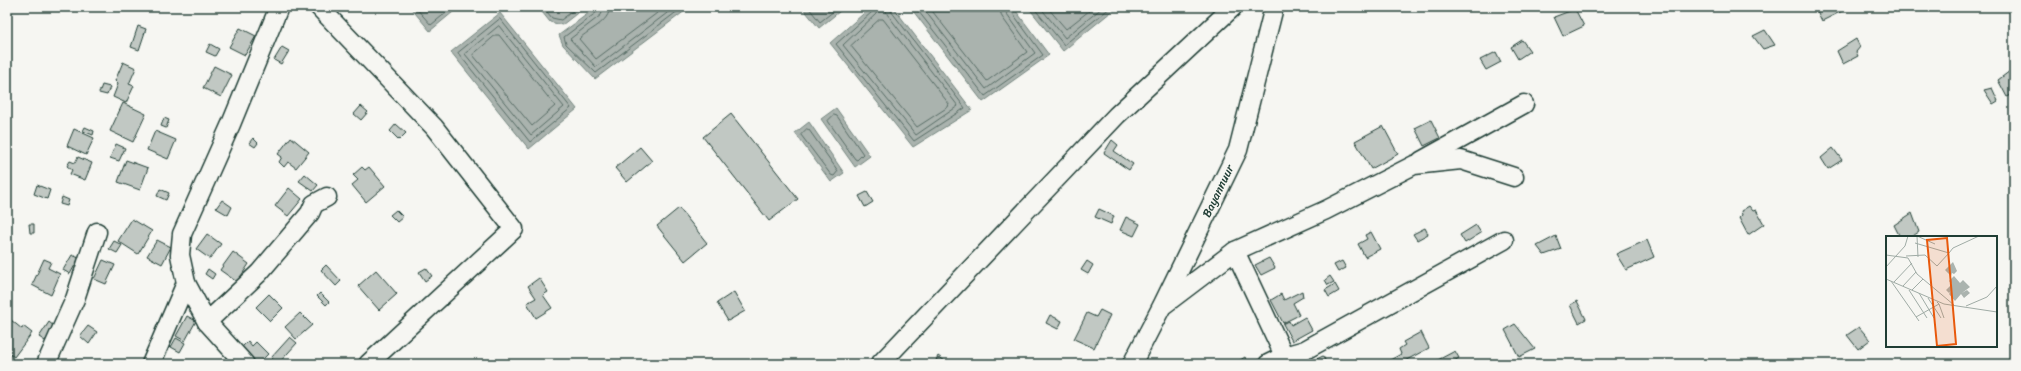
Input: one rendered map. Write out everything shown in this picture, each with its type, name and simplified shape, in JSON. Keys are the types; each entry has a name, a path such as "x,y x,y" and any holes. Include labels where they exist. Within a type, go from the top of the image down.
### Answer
{"street":[{"path":"245,364 207,322 186,282 180,255 182,234 231,124 279,7"},
{"path":"319,7 434,127 514,229 368,364"},
{"path":"880,364 1117,115 1233,7"},
{"name":"Bayannuur","path":"1132,364 1238,150 1274,7"},
{"path":"1162,306 1235,251 1326,210 1414,165 1524,104"},
{"path":"1414,165 1461,160 1514,177"},
{"path":"207,322 260,273 310,212 314,204 327,197"},
{"path":"46,364 75,299 97,232"},
{"path":"1235,251 1280,361 1305,350 1504,240"},
{"path":"151,364 186,282"}],"water":[{"path":"410,7 459,7 430,31"},
{"path":"538,7 585,7 562,25 550,22"},
{"path":"597,7 690,7 595,79 563,45 559,35"},
{"path":"802,7 845,7 819,28"},
{"path":"871,7 893,7 972,110 913,147 830,43"},
{"path":"910,7 1013,7 1049,55 983,102"},
{"path":"1028,7 1117,7 1063,51"},
{"path":"500,13 577,109 529,149 451,52"},
{"path":"836,108 870,156 855,167 821,119"},
{"path":"809,122 844,173 831,182 795,133"}],"building":[{"path":"1815,7 1840,7 1842,11 1822,21"},
{"path":"1575,9 1584,26 1563,36 1554,17"},
{"path":"138,26 146,29 139,50 131,47"},
{"path":"240,28 256,36 245,55 229,47"},
{"path":"1765,30 1775,45 1763,49 1753,36"},
{"path":"1856,39 1860,47 1856,52 1858,56 1843,64 1837,51"},
{"path":"1522,40 1530,51 1518,59 1511,47"},
{"path":"210,44 219,49 215,56 206,52"},
{"path":"282,47 289,51 281,64 274,60"},
{"path":"1496,52 1501,62 1486,70 1480,60"},
{"path":"123,62 136,68 129,84 134,86 126,103 113,97 118,84 115,81"},
{"path":"214,66 232,75 221,97 203,88"},
{"path":"2014,68 2014,94 2007,97 1998,80"},
{"path":"102,85 110,87 107,95 99,93"},
{"path":"1992,88 1998,101 1993,104 1984,90"},
{"path":"123,103 146,114 133,142 110,131"},
{"path":"361,106 368,112 361,120 354,114"},
{"path":"731,114 798,199 769,221 703,137"},
{"path":"164,118 169,120 166,128 161,126"},
{"path":"1431,120 1440,138 1424,146 1415,128"},
{"path":"396,124 406,133 399,140 390,131"},
{"path":"1383,126 1398,154 1371,169 1355,141"},
{"path":"85,127 94,131 93,135 83,131"},
{"path":"74,129 94,138 86,155 67,146"},
{"path":"155,131 176,140 168,159 147,150"},
{"path":"291,137 309,152 296,168 288,162 284,167 279,162 282,157 278,154"},
{"path":"253,138 258,143 255,147 249,143"},
{"path":"1112,140 1118,145 1114,151 1133,164 1129,170 1104,153"},
{"path":"116,144 125,148 119,161 110,158"},
{"path":"640,147 652,161 627,182 615,168"},
{"path":"1833,148 1842,160 1828,169 1821,158"},
{"path":"78,157 92,163 85,180 70,174 72,170 67,166 70,161 75,163"},
{"path":"126,160 148,168 140,190 118,182"},
{"path":"362,167 365,170 369,167 385,186 366,202 352,185 358,180 353,175"},
{"path":"305,174 318,185 313,191 299,181"},
{"path":"37,185 50,190 47,199 34,194"},
{"path":"289,188 302,199 288,216 275,206"},
{"path":"160,189 169,193 166,200 157,196"},
{"path":"867,192 873,202 865,207 859,196"},
{"path":"62,197 69,200 67,206 60,204"},
{"path":"222,200 232,207 228,215 216,208"},
{"path":"1749,206 1753,211 1756,210 1764,224 1748,235 1739,218 1742,215 1741,211"},
{"path":"679,208 707,243 685,261 657,226"},
{"path":"1099,209 1114,216 1111,224 1095,217"},
{"path":"396,210 403,217 397,222 390,215"},
{"path":"1912,213 1919,232 1913,236 1900,236 1894,225"},
{"path":"1126,217 1140,224 1134,236 1120,230"},
{"path":"132,219 152,231 138,254 118,241"},
{"path":"29,224 34,224 34,233 30,233"},
{"path":"1476,225 1481,233 1465,243 1460,235"},
{"path":"1425,228 1428,234 1417,240 1413,234"},
{"path":"1371,232 1380,249 1365,257 1358,244 1367,239 1365,235"},
{"path":"207,234 221,244 210,259 196,249"},
{"path":"1556,236 1561,249 1544,255 1537,246"},
{"path":"157,240 171,247 162,264 147,256"},
{"path":"1647,240 1654,257 1626,270 1616,254"},
{"path":"114,241 122,245 117,253 109,249"},
{"path":"233,252 249,264 237,282 220,270"},
{"path":"72,255 79,258 70,274 63,270"},
{"path":"1269,258 1275,268 1261,275 1255,265"},
{"path":"44,259 51,262 48,268 60,274 51,295 32,285"},
{"path":"103,260 115,265 106,284 94,279"},
{"path":"1087,261 1093,265 1088,274 1081,270"},
{"path":"1342,261 1346,268 1338,272 1334,265"},
{"path":"326,265 341,281 336,286 321,270"},
{"path":"426,268 432,276 425,281 419,272"},
{"path":"208,269 215,274 212,279 205,274"},
{"path":"376,270 397,294 379,310 358,286"},
{"path":"1330,276 1334,282 1328,285 1325,280"},
{"path":"539,278 548,292 543,295 552,308 536,318 527,303 536,298 528,286"},
{"path":"1335,284 1339,291 1329,297 1325,290"},
{"path":"1302,291 1303,297 1293,303 1299,315 1283,323 1271,300 1281,294 1284,300"},
{"path":"734,292 745,311 728,321 717,303"},
{"path":"320,293 329,302 326,305 317,296"},
{"path":"269,294 283,308 270,321 256,307"},
{"path":"1577,301 1586,319 1579,323 1570,305"},
{"path":"1100,310 1110,315 1094,348 1074,339 1087,313 1096,317"},
{"path":"300,313 312,325 296,339 285,327"},
{"path":"1050,315 1062,321 1058,329 1046,323"},
{"path":"187,316 196,321 185,341 176,336"},
{"path":"1305,317 1312,330 1292,341 1283,324 1289,321 1291,325"},
{"path":"11,320 22,329 23,326 32,333 14,357 7,352 7,325"},
{"path":"49,322 55,327 45,341 39,337"},
{"path":"1515,324 1535,349 1519,357 1505,330"},
{"path":"88,326 97,332 89,344 80,336"},
{"path":"1859,327 1870,340 1858,349 1847,335"},
{"path":"1421,332 1429,348 1399,364 1383,364 1401,354 1399,349 1405,345 1403,342"},
{"path":"290,337 297,343 278,364 271,358"},
{"path":"176,338 185,343 180,352 171,347"},
{"path":"248,341 252,346 256,342 268,354 258,364 253,364 239,350"},
{"path":"1455,351 1459,358 1449,364 1438,364 1436,361"},
{"path":"938,356 945,361 944,364 936,360"},
{"path":"1323,356 1327,364 1306,364"},
{"path":"1245,357 1249,364 1234,364"}]}
